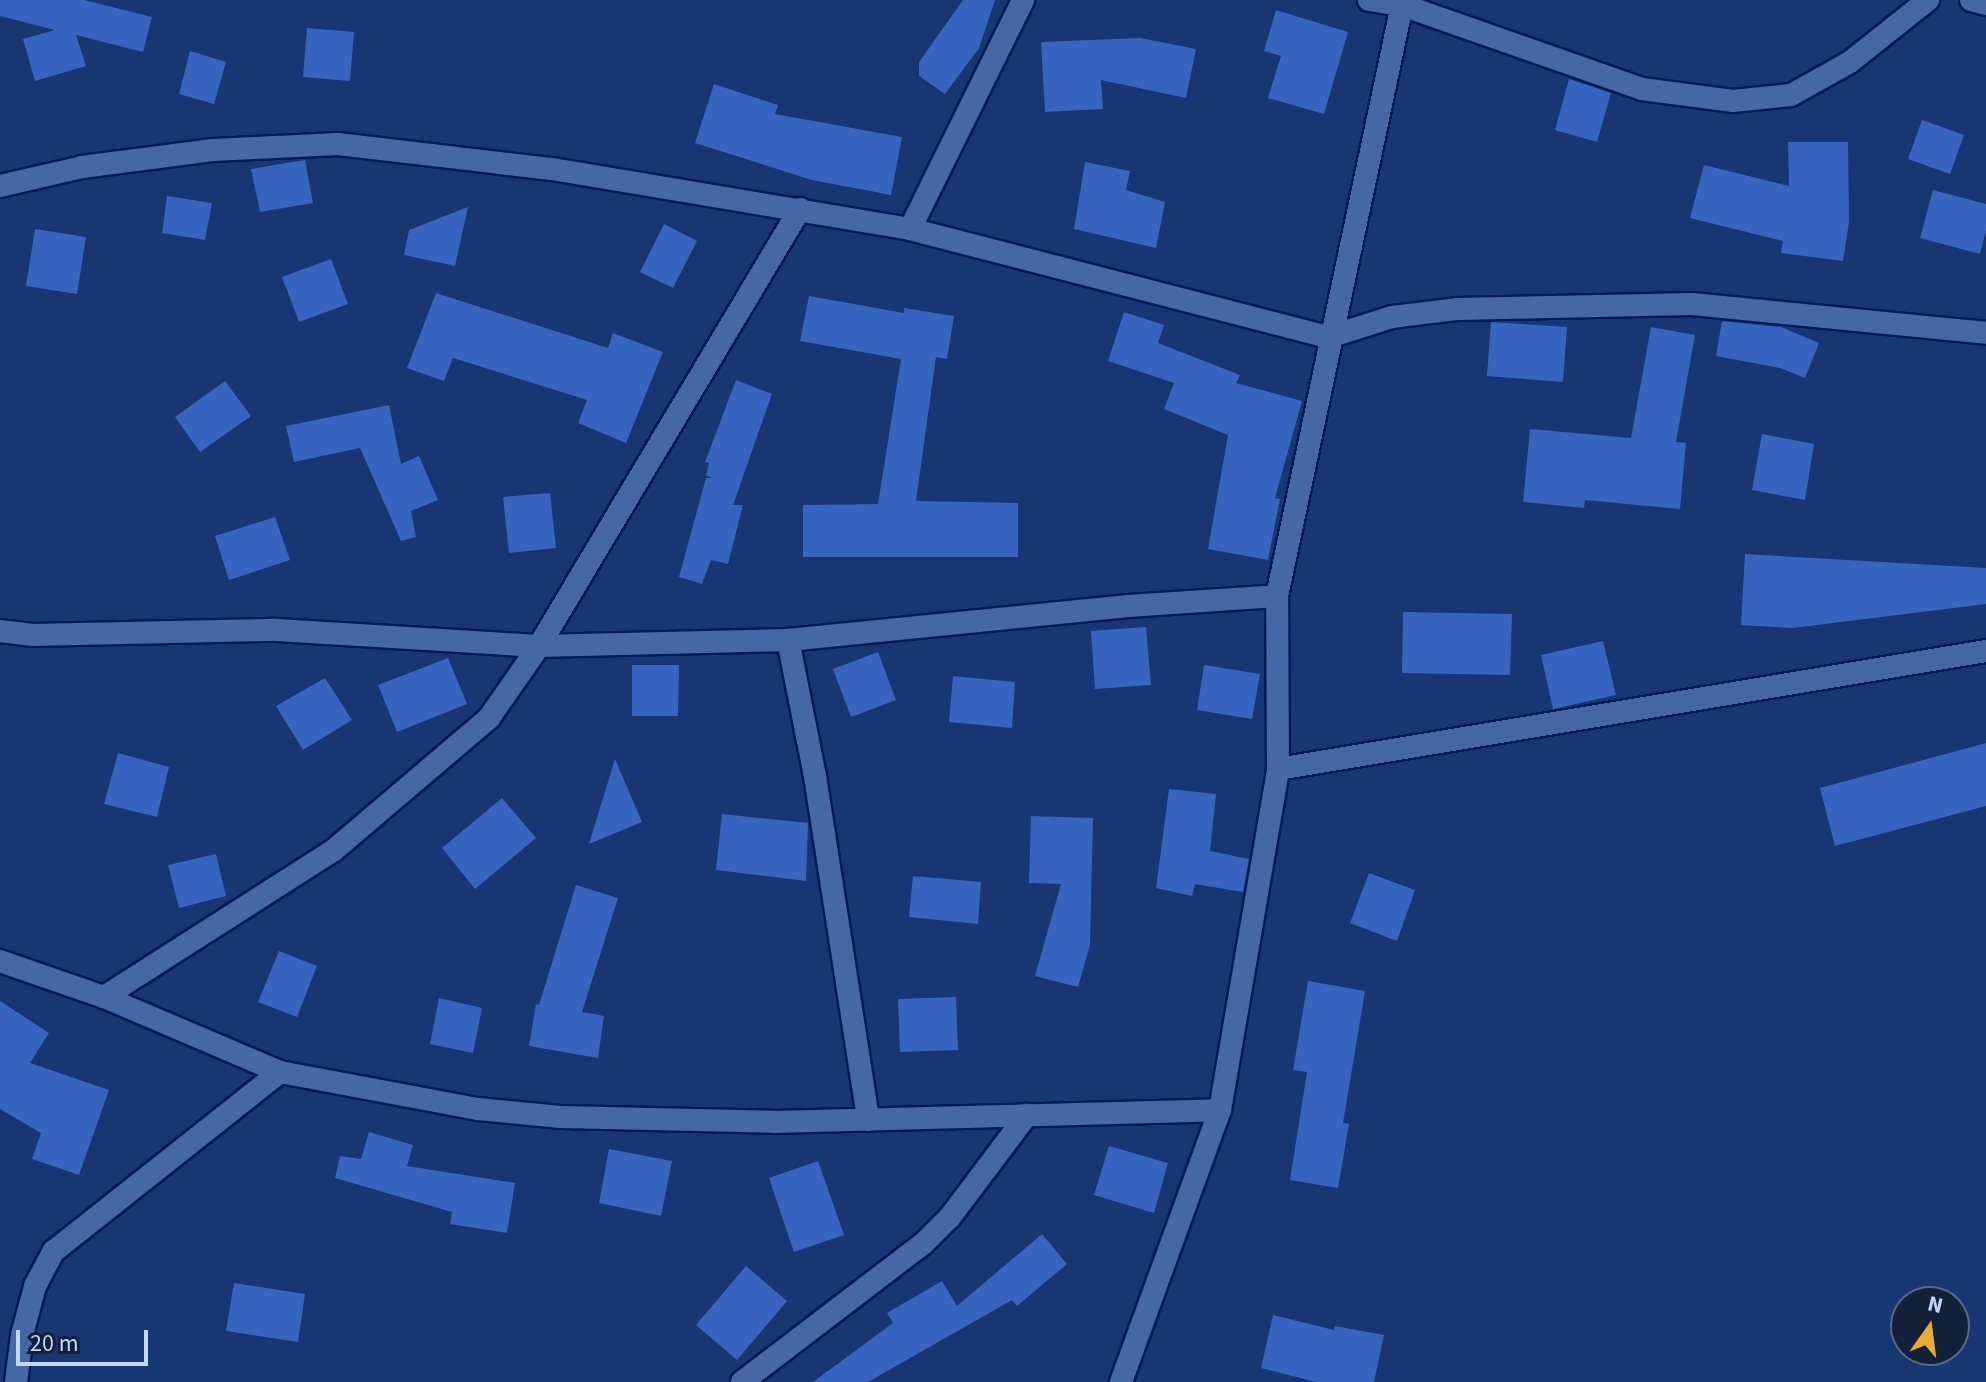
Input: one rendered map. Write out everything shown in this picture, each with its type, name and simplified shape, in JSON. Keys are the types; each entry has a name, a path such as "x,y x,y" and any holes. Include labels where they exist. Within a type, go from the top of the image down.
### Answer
{"street":[{"path":"910,229 1023,0"},
{"path":"1369,0 1402,2 1642,89 1733,101 1791,95 1850,62 1928,0"},
{"path":"1971,0 1986,4"},
{"path":"1121,1382 1220,1110 1278,769 1277,596 1329,337 1402,2"},
{"path":"0,186 82,167 213,150 338,144 552,169 910,229 1329,337 1392,317 1457,309 1692,304 1986,333"},
{"path":"104,997 334,850 489,718 539,646 800,209"},
{"path":"0,631 31,635 277,630 539,646 788,640 1128,606 1277,596"},
{"path":"788,640 815,776 868,1120"},
{"path":"1278,769 1986,651"},
{"path":"0,961 104,997 280,1072 478,1109 561,1117 774,1122 1220,1110"},
{"path":"16,1382 22,1335 35,1286 54,1251 280,1072"},
{"path":"742,1382 924,1243 950,1217 1027,1115"}],"building":[{"path":"0,0 84,0 152,17 143,52 76,35 86,66 35,81 23,39 55,30 0,16"},
{"path":"963,0 995,0 979,48 945,94 919,76 919,62"},
{"path":"1276,10 1348,32 1324,114 1268,98 1281,56 1264,51"},
{"path":"307,28 354,32 350,81 303,77"},
{"path":"1140,38 1196,49 1186,98 1101,80 1103,109 1045,112 1041,42"},
{"path":"190,51 226,62 214,104 179,94"},
{"path":"1569,79 1611,93 1597,142 1555,130"},
{"path":"714,84 778,105 775,114 902,137 891,195 812,180 695,143"},
{"path":"1922,120 1964,135 1950,174 1908,159"},
{"path":"1788,142 1848,142 1849,222 1843,261 1781,253 1783,241 1690,218 1704,165 1789,186"},
{"path":"305,160 313,203 260,212 251,169"},
{"path":"1085,162 1130,171 1126,190 1165,202 1156,248 1074,229"},
{"path":"1933,190 1986,204 1986,230 1980,254 1920,238"},
{"path":"167,196 212,203 205,240 162,233"},
{"path":"468,207 455,266 404,255 409,230"},
{"path":"664,224 697,241 673,288 640,272"},
{"path":"35,229 86,237 77,294 26,286"},
{"path":"331,259 348,304 299,322 282,277"},
{"path":"436,293 608,348 613,333 663,352 626,443 578,423 587,400 453,358 444,381 407,368"},
{"path":"809,296 904,313 904,308 954,316 947,359 936,357 916,501 1018,503 1018,557 803,557 803,505 878,504 901,359 800,341"},
{"path":"1124,312 1164,325 1158,343 1240,375 1236,383 1302,401 1275,498 1280,499 1268,560 1208,549 1228,435 1164,409 1174,383 1108,361"},
{"path":"1722,321 1781,327 1819,343 1805,378 1780,368 1716,356"},
{"path":"1491,322 1567,327 1563,382 1487,376"},
{"path":"1651,327 1695,335 1676,442 1686,443 1680,509 1585,500 1584,508 1523,502 1530,429 1631,438"},
{"path":"736,380 772,394 733,505 743,505 728,564 711,560 702,584 679,577 706,478 712,478 706,475 709,463 705,462"},
{"path":"225,381 251,416 200,452 175,417"},
{"path":"389,405 401,464 419,456 438,500 411,511 416,537 401,541 360,448 294,462 286,426"},
{"path":"1762,434 1814,444 1805,500 1752,490"},
{"path":"550,493 556,548 509,553 503,497"},
{"path":"275,517 290,560 229,580 215,536"},
{"path":"1745,554 1986,568 1986,604 1793,628 1741,625"},
{"path":"1403,612 1512,614 1510,675 1402,673"},
{"path":"1146,627 1151,685 1095,689 1091,631"},
{"path":"1603,641 1616,695 1553,709 1541,655"},
{"path":"878,652 896,700 851,717 833,669"},
{"path":"448,658 467,704 397,732 378,685"},
{"path":"632,665 679,665 678,716 632,716"},
{"path":"1204,665 1260,674 1252,719 1197,710"},
{"path":"953,676 1015,682 1012,728 949,722"},
{"path":"325,678 352,720 303,750 276,706"},
{"path":"1986,743 1986,806 1835,846 1820,788"},
{"path":"118,753 169,767 157,817 104,804"},
{"path":"615,759 642,822 589,844"},
{"path":"1169,789 1216,794 1210,851 1249,859 1243,892 1195,884 1192,896 1156,888"},
{"path":"502,798 536,838 475,889 442,848"},
{"path":"722,814 808,823 806,881 716,870"},
{"path":"1031,816 1093,818 1090,945 1078,987 1035,976 1061,884 1029,883"},
{"path":"216,854 226,896 179,908 168,865"},
{"path":"1369,873 1415,890 1397,941 1350,923"},
{"path":"913,876 981,882 978,924 909,917"},
{"path":"576,885 618,898 582,1012 604,1016 598,1058 529,1046 536,1004 539,1005"},
{"path":"279,951 317,966 297,1017 258,1002"},
{"path":"1308,981 1365,991 1343,1123 1349,1124 1338,1188 1290,1180 1307,1072 1293,1070"},
{"path":"956,997 958,1050 900,1052 898,999"},
{"path":"439,998 482,1008 473,1053 430,1044"},
{"path":"0,1001 49,1033 30,1063 109,1090 79,1175 32,1159 41,1133 0,1109"},
{"path":"369,1132 413,1145 407,1166 515,1183 507,1233 450,1224 452,1212 335,1178 340,1156 361,1159"},
{"path":"1109,1146 1168,1163 1154,1213 1094,1195"},
{"path":"609,1149 672,1161 661,1216 599,1203"},
{"path":"818,1161 844,1235 794,1252 769,1178"},
{"path":"1042,1234 1067,1264 1017,1306 1012,1300 868,1382 813,1382 893,1323 887,1313 942,1281 957,1306"},
{"path":"746,1266 787,1301 737,1360 696,1325"},
{"path":"234,1283 305,1294 298,1342 226,1331"},
{"path":"1273,1315 1334,1330 1335,1326 1384,1335 1374,1382 1316,1382 1261,1368"}]}
